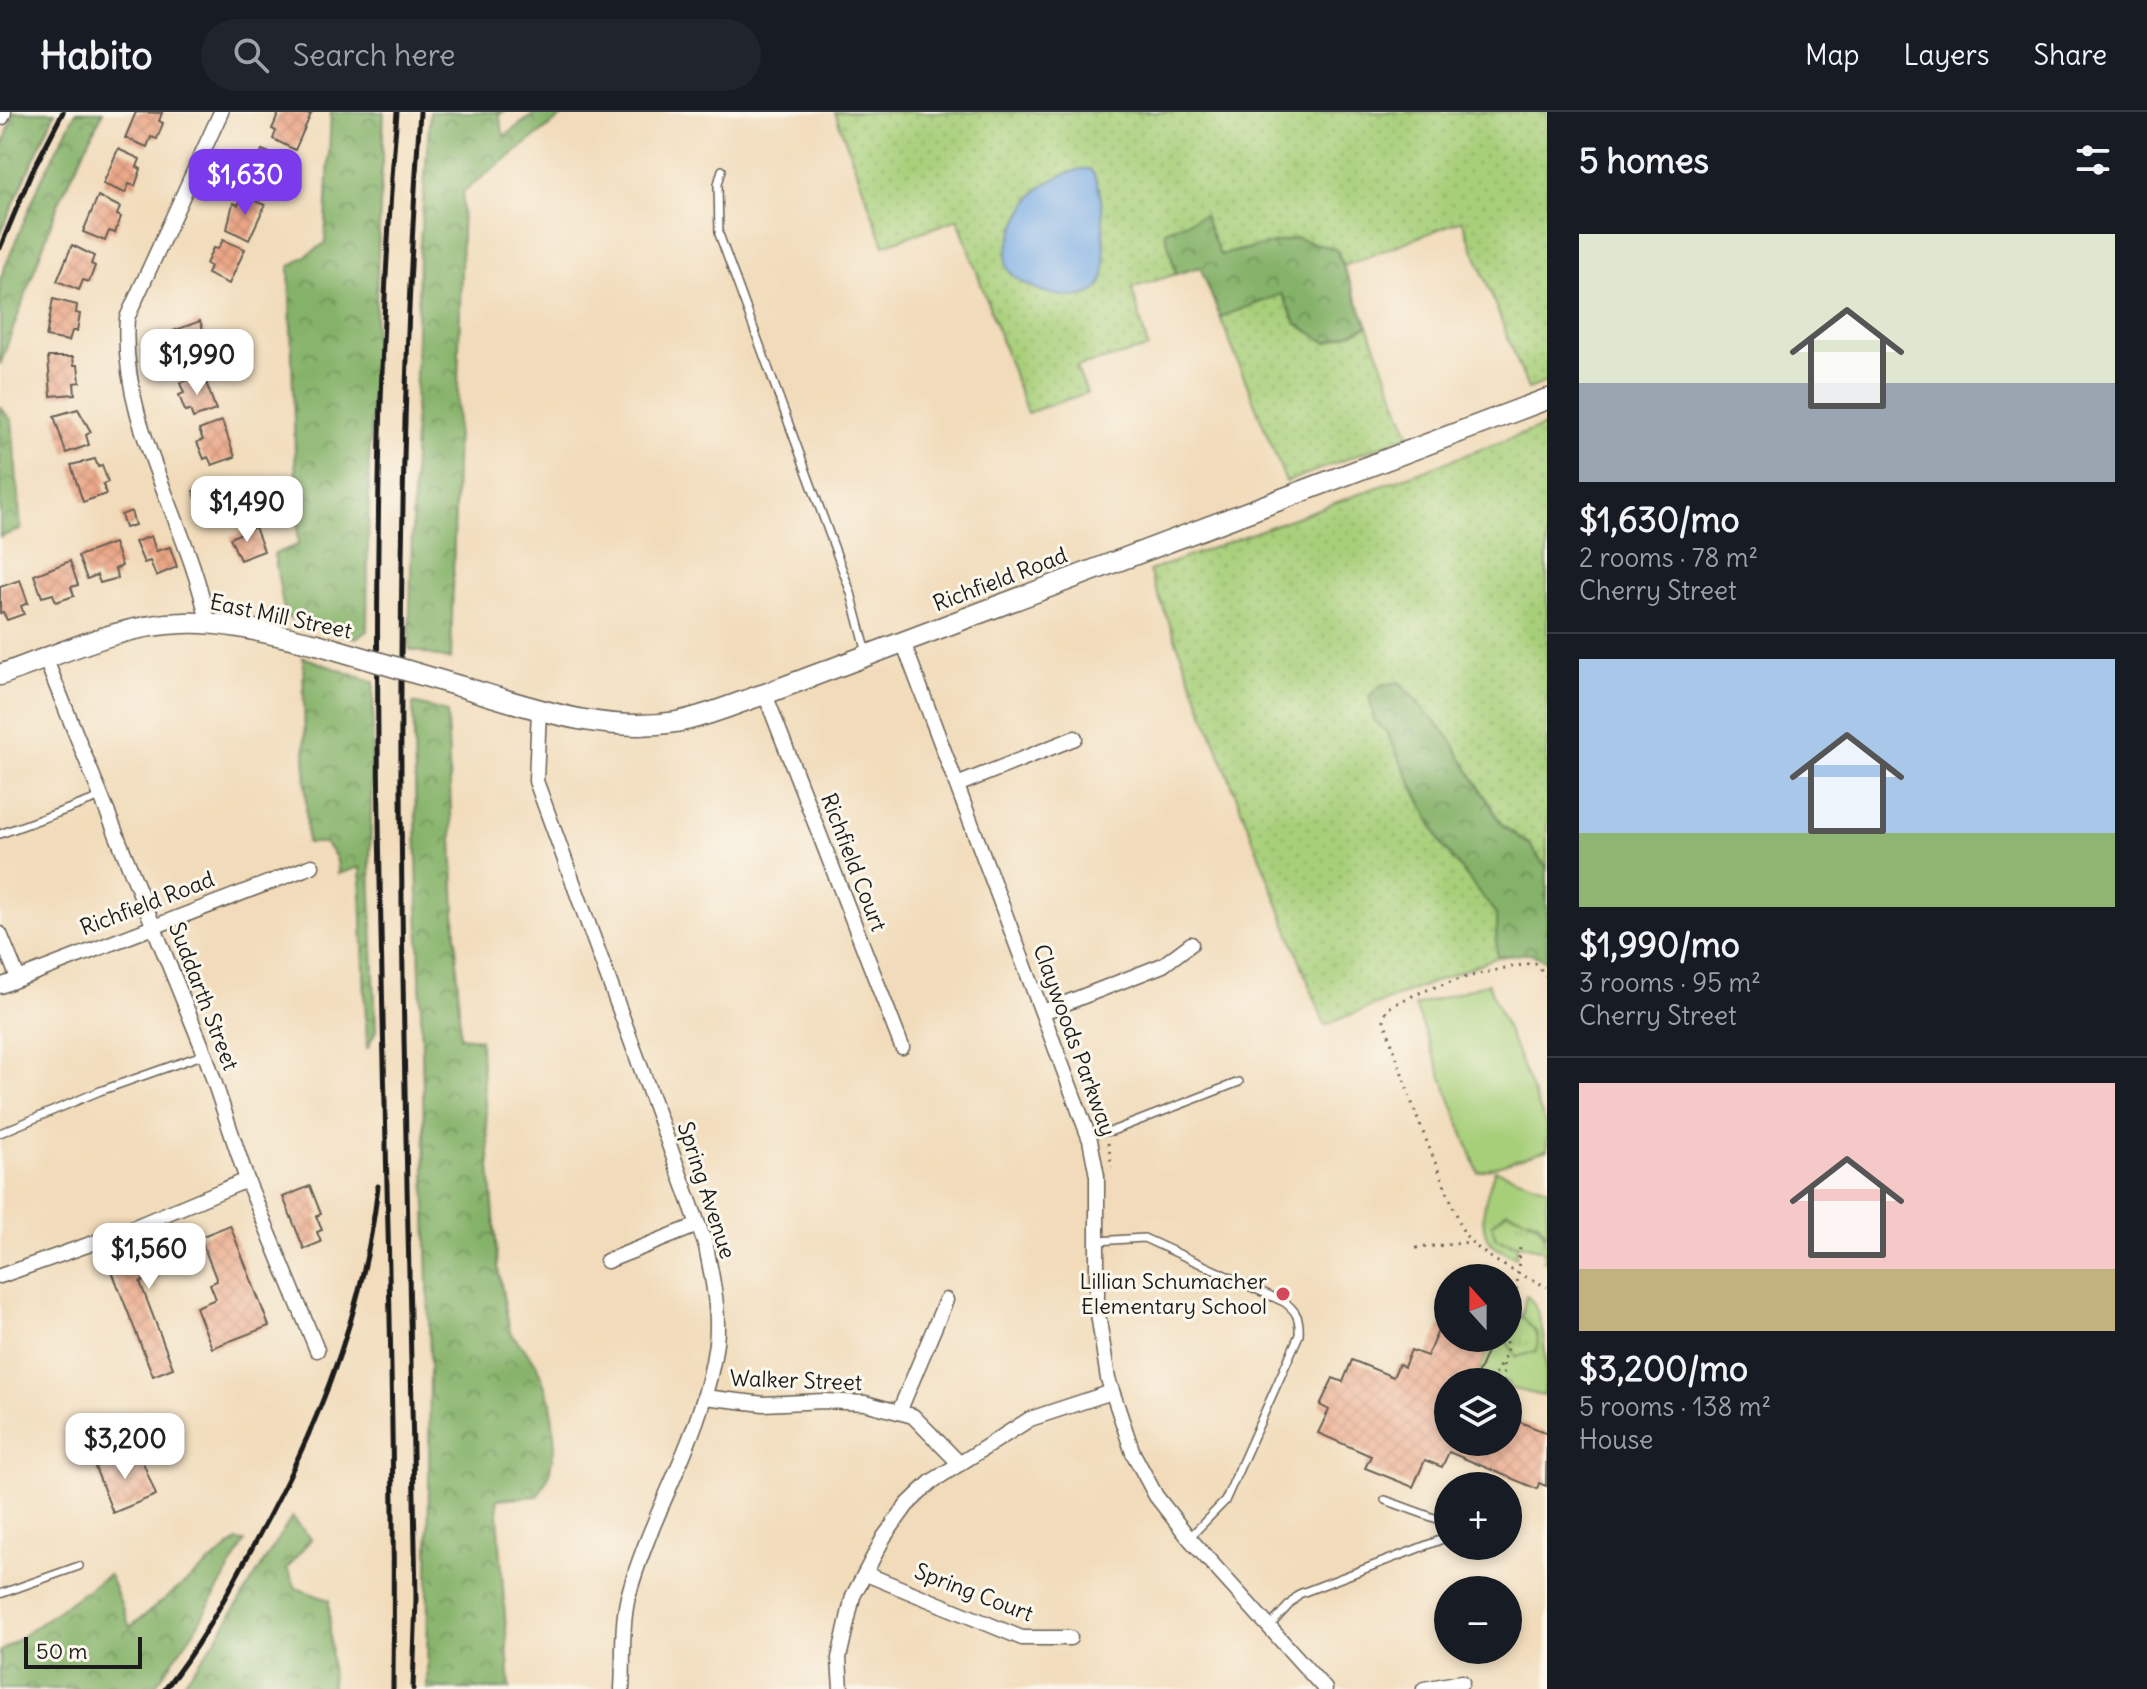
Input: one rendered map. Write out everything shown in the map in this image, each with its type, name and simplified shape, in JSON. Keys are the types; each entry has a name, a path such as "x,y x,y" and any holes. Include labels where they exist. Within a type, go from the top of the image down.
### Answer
{"street":[{"path":"208,623 200,584 133,399 124,353 127,318 221,112"},
{"name":"Richfield Road","path":"459,686 577,720 645,724 679,721 765,694 1547,399"},
{"name":"East Mill Street","path":"0,675 137,629 208,623 317,644 459,686"},
{"name":"Claywoods Parkway","path":"903,642 1088,1133 1097,1176 1097,1307 1112,1392 1133,1453 1156,1496 1189,1538 1325,1689"},
{"name":"Suddarth Street","path":"46,660 205,1054 247,1180 317,1350"},
{"name":"Richfield Court","path":"765,694 902,1047"},
{"name":"Spring Avenue","path":"539,710 536,781 698,1225 715,1293 716,1341 704,1397 650,1529 627,1601 622,1689"},
{"path":"957,785 1075,738"},
{"name":"Richfield Road","path":"0,986 312,866"},
{"path":"0,934 18,978"},
{"path":"1043,1012 1163,965 1191,944"},
{"path":"2,1271 113,1236 247,1180"},
{"path":"607,1261 698,1225"},
{"path":"899,1412 946,1300"},
{"path":"841,1689 839,1658 853,1596 884,1537 907,1505 931,1482 1030,1419 1112,1392"},
{"name":"Walker Street","path":"704,1397 764,1404 865,1403 913,1416 960,1464"},
{"name":"Spring Court","path":"866,1574 1022,1638 1070,1638"},
{"path":"1424,1689 1462,1682"}],"lane":[{"path":"722,170 718,184 719,234 859,616 868,655"},
{"path":"0,834 101,797"},
{"path":"0,1133 100,1091 205,1054"},
{"path":"1088,1133 1112,1131 1239,1082"},
{"path":"1097,1241 1144,1238 1284,1302 1295,1310 1300,1324 1299,1335 1225,1501 1189,1538"},
{"path":"1385,1500 1434,1518"},
{"path":"1269,1627 1299,1594 1434,1542"},
{"path":"0,1594 79,1566"}],"path":[{"path":"1506,1264 1471,1242 1447,1196 1386,1033 1384,1020 1387,1009 1429,991 1525,965 1535,963 1547,976"},
{"path":"1416,1248 1471,1242"},
{"path":"1520,1246 1520,1264"},
{"path":"1522,1274 1547,1287"},
{"path":"1499,1368 1506,1352"},
{"path":"1503,1360 1503,1368"}],"green space":[{"path":"14,112 55,112 0,234 0,155"},
{"path":"76,112 103,112 59,202 0,365 0,279 42,178"},
{"path":"331,112 384,112 369,465 367,631 356,638 285,617 274,554 298,545 289,267 325,243"},
{"path":"430,112 503,112 499,115 504,136 537,112 568,112 463,192 451,660 409,649 419,256"},
{"path":"835,112 1547,112 1547,382 1528,389 1462,220 1344,266 1336,249 1296,238 1220,255 1204,216 1165,231 1176,274 1132,288 1148,348 1076,367 1087,393 1027,413 958,219 884,245"},
{"path":"1204,215 1220,255 1296,238 1336,249 1368,326 1327,343 1296,323 1282,294 1220,317 1200,267 1176,274 1165,231"},
{"path":"1282,294 1296,323 1327,343 1368,326 1410,435 1286,482 1220,317"},
{"path":"0,407 12,421 21,529 0,537"},
{"path":"1547,425 1547,868 1529,844 1502,825 1449,737 1374,719 1387,733 1442,845 1496,914 1497,957 1325,1025 1149,571"},
{"path":"303,657 374,682 370,865 376,1030 367,1049 360,867 338,874 334,854 324,843 307,843"},
{"path":"1399,682 1449,737 1502,825 1529,844 1547,868 1547,961 1530,953 1497,957 1496,914 1442,845 1387,733 1374,719 1369,696 1381,685"},
{"path":"413,703 447,712 460,1037 480,1039 498,1268 510,1332 536,1363 551,1403 555,1444 549,1475 538,1496 497,1499 510,1689 427,1689 430,1363"},
{"path":"1488,983 1547,1127 1547,1150 1478,1172 1415,1006"},
{"path":"1495,1170 1547,1188 1547,1235 1538,1222 1507,1211 1492,1224 1496,1239 1517,1245 1516,1258 1493,1245 1484,1229 1484,1208"},
{"path":"1507,1211 1540,1227 1546,1240 1547,1262 1543,1261 1544,1250 1496,1239 1492,1224"},
{"path":"1526,1295 1533,1303 1542,1327 1544,1396 1522,1391 1522,1368 1480,1368 1487,1352 1514,1352 1517,1357 1537,1351 1538,1334 1522,1316"},
{"path":"1522,1316 1531,1324 1540,1342 1537,1351 1517,1357 1514,1352 1522,1352"},
{"path":"292,1517 311,1539 287,1569 296,1588 329,1600 332,1689 179,1689 216,1639"},
{"path":"237,1541 245,1542 196,1628 153,1689 0,1689 0,1652 109,1574 130,1627"}],"water":[{"path":"1081,169 1090,169 1098,185 1103,218 1104,276 1093,292 1069,297 1026,284 1015,277 1006,262 1010,240 1020,217 1037,191 1052,180"}],"building":[{"path":"136,112 162,113 159,121 163,123 157,139 151,137 147,147 125,138"},
{"path":"279,113 311,114 295,150 273,139 276,131 272,129"},
{"path":"118,149 140,159 137,167 141,169 135,186 129,184 125,193 103,184"},
{"path":"262,150 285,159 269,194 247,183 250,175 246,173 253,157 258,159"},
{"path":"98,196 120,207 117,215 121,217 115,233 109,231 105,241 83,232"},
{"path":"243,196 265,205 249,240 227,229 233,203 238,205"},
{"path":"223,240 245,249 229,284 207,274 210,266 206,264 213,248 218,249"},
{"path":"72,245 94,256 91,264 95,266 89,282 83,280 79,290 57,281"},
{"path":"53,299 77,305 76,313 80,314 77,331 72,331 69,341 46,337"},
{"path":"200,321 212,355 187,365 173,331"},
{"path":"48,357 73,357 74,365 78,365 80,382 74,383 75,394 51,396"},
{"path":"203,374 216,410 193,418 190,410 185,411 179,395 184,393 180,383"},
{"path":"78,409 91,432 86,435 89,445 66,453 54,416"},
{"path":"222,421 235,457 212,465 208,457 204,459 197,442 203,440 199,430"},
{"path":"95,459 98,467 102,465 108,482 103,484 106,494 83,502 71,465"},
{"path":"218,481 226,504 202,513 193,491"},
{"path":"131,511 135,525 125,528 121,515"},
{"path":"255,527 264,551 240,560 230,538"},
{"path":"151,536 156,551 170,547 177,567 156,576 150,561 144,563 135,542"},
{"path":"114,543 122,566 115,569 118,578 100,583 97,575 87,579 78,556"},
{"path":"70,561 78,585 71,587 74,596 56,602 53,594 42,597 34,575"},
{"path":"20,580 28,603 21,606 24,614 7,620 3,612 0,613 0,587"},
{"path":"310,1186 321,1214 316,1216 322,1230 317,1232 321,1242 304,1249 283,1197"},
{"path":"230,1225 269,1326 212,1348 196,1307 216,1299 210,1284 217,1281 200,1237"},
{"path":"183,1232 194,1261 140,1282 173,1368 153,1376 108,1261"},
{"path":"1434,1340 1434,1352 1487,1352 1480,1368 1434,1368 1434,1456 1447,1456 1442,1467 1425,1460 1413,1487 1365,1468 1371,1456 1318,1433 1329,1410 1320,1405 1333,1378 1343,1382 1352,1360 1393,1377 1399,1364 1404,1367 1411,1350 1427,1356"},
{"path":"1522,1423 1547,1433 1546,1486 1539,1483 1537,1489 1522,1483 1522,1472 1497,1472 1459,1456 1522,1456"},
{"path":"138,1450 156,1495 113,1513 95,1467"}],"railway":[{"path":"0,248 31,174 63,112"},
{"path":"393,1689 393,1492 378,703 384,309 397,112"},
{"path":"413,1689 416,1598 404,1041 401,669 409,298 420,112"},
{"path":"165,1689 197,1645 225,1598 311,1430 330,1383 360,1287 378,1186"}],"place":[{"name":"Lillian Schumacher Elementary School","path":"1283,1294"}]}
